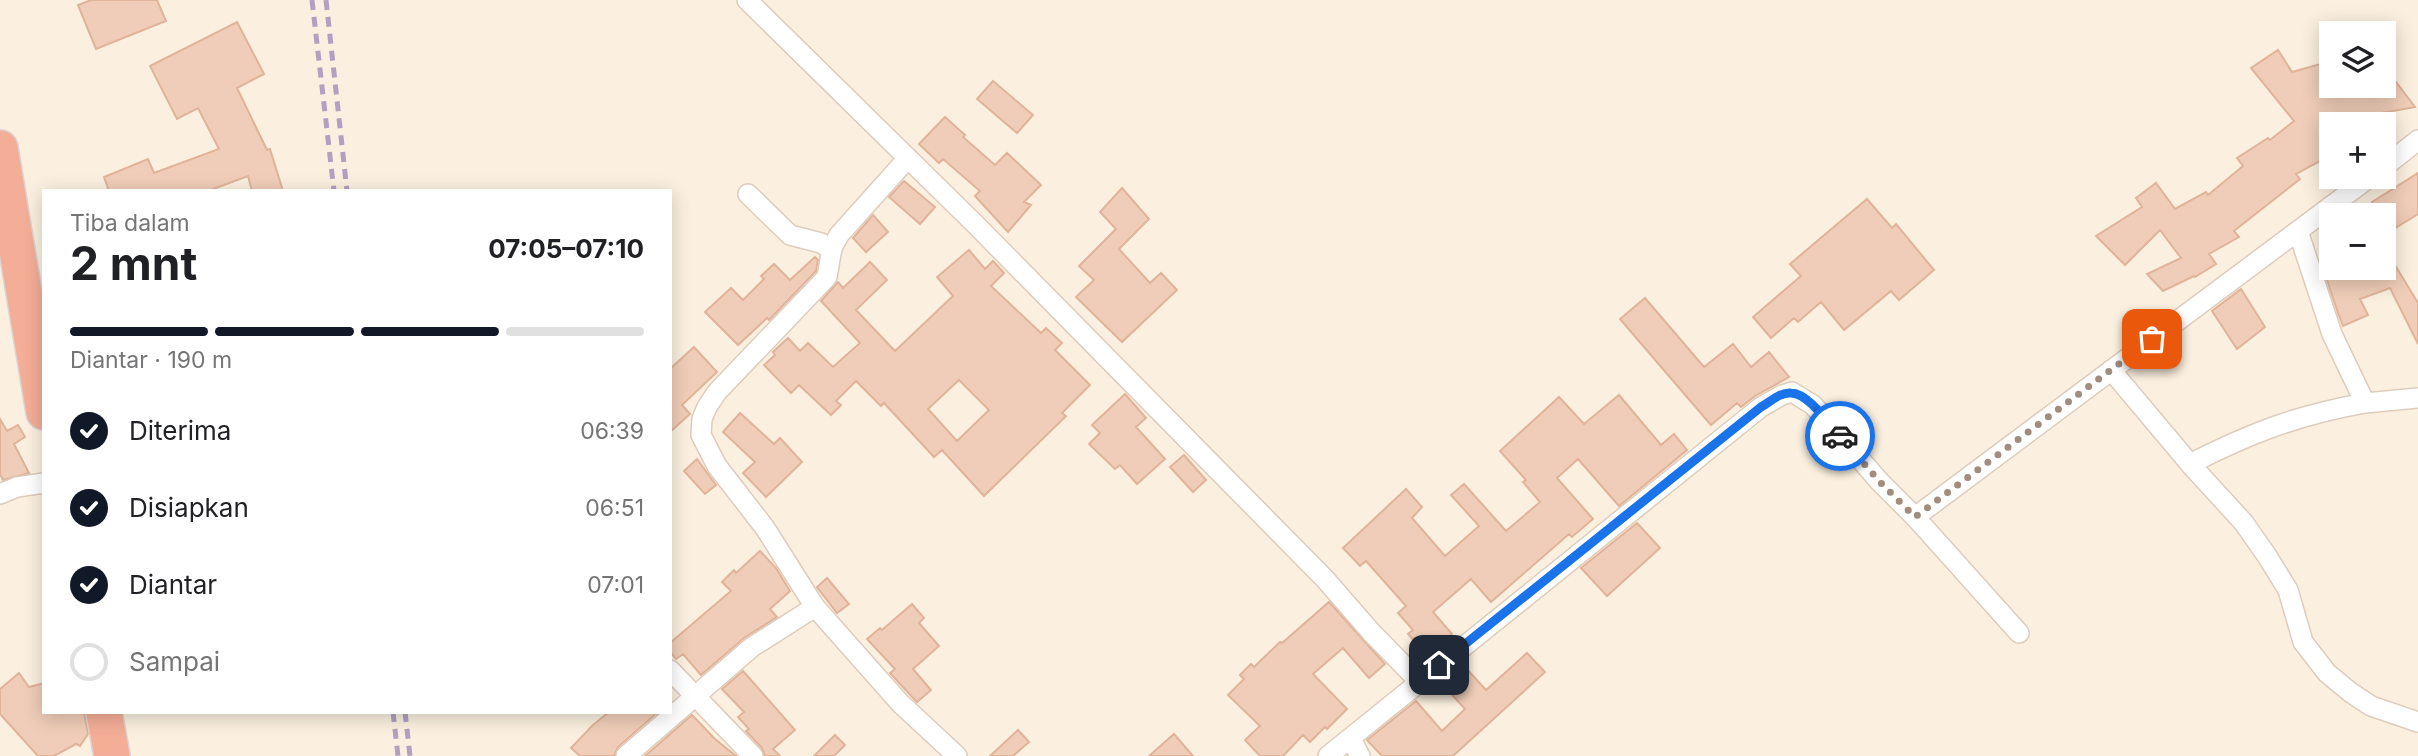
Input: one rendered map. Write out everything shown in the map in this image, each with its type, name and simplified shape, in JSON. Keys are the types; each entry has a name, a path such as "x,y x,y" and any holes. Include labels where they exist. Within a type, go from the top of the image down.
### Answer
{"highway":[{"path":"0,148 42,400"},
{"path":"104,714 112,756"}],"street":[{"path":"747,0 908,158 1325,579 1419,681"},
{"path":"2396,158 2418,141"},
{"path":"908,158 839,235 832,250 827,277 737,370 707,407 702,419 701,435 718,466 765,528 815,607 900,703 957,756"},
{"path":"1915,517 2354,189"},
{"path":"748,194 790,235 821,243 832,250"},
{"path":"2298,232 2328,324 2365,403"},
{"path":"2111,370 2244,523 2288,590 2303,642 2327,673 2371,706 2418,722"},
{"path":"1328,756 1356,748 1419,681 1761,407 1782,394 1792,392 1813,405 2019,633"},
{"path":"2190,464 2232,442 2315,412 2365,403 2418,398"},
{"path":"0,494 17,487 42,483"},
{"path":"626,756 752,647 815,607"},
{"path":"672,672 753,756"}],"building":[{"path":"91,0 157,0 166,21 96,49 78,5"},
{"path":"237,22 264,74 237,88 267,150 270,149 282,189 251,189 248,176 213,189 108,189 104,177 148,159 154,173 219,149 198,108 177,119 150,66"},
{"path":"2278,50 2292,72 2319,64 2319,98 2396,98 2396,82 2415,107 2387,112 2319,112 2319,162 2296,174 2300,179 2234,231 2239,237 2209,254 2216,264 2163,291 2147,274 2181,258 2160,230 2125,265 2096,236 2142,207 2136,198 2156,183 2175,209 2206,192 2208,195 2243,166 2237,158 2268,138 2270,140 2294,121 2251,68"},
{"path":"993,81 1033,115 1017,133 977,99"},
{"path":"945,117 995,165 1007,153 1041,185 1024,202 1031,205 1008,232 975,196 980,191 943,159 939,163 919,144"},
{"path":"2418,173 2418,214 2396,228 2396,203 2372,202"},
{"path":"904,181 935,207 920,224 889,197"},
{"path":"1122,188 1149,219 1119,249 1150,283 1161,273 1177,290 1122,342 1076,297 1094,280 1079,266 1116,229 1100,212"},
{"path":"1867,199 1892,228 1896,224 1934,270 1899,300 1891,291 1844,330 1821,302 1798,322 1794,318 1771,338 1753,317 1801,276 1790,264"},
{"path":"873,215 888,232 866,252 853,238"},
{"path":"969,250 985,269 993,261 1004,273 991,286 1041,333 1046,328 1062,343 1055,350 1090,385 1062,413 1066,416 984,496 942,450 934,457 884,403 881,406 856,381 836,401 841,405 831,415 799,385 791,393 764,365 788,338 800,351 808,343 833,367 860,343 821,301 838,282 843,288 870,262 887,280 856,310 895,351 953,296 937,277","holes":["959,380 989,410 957,441 928,409"]},
{"path":"815,257 818,260 816,271 769,320 767,318 738,345 705,312 731,288 743,300 764,279 761,276 774,264 790,280"},
{"path":"2396,267 2418,303 2418,344 2390,288 2360,299 2368,315 2343,326 2327,280 2396,280"},
{"path":"2241,289 2265,327 2237,349 2212,311"},
{"path":"1645,298 1704,367 1733,344 1751,367 1769,352 1789,377 1741,407 1737,403 1711,425 1620,319"},
{"path":"694,347 717,372 682,405 690,414 672,430 672,367"},
{"path":"1125,394 1146,418 1136,427 1165,459 1137,484 1120,465 1115,469 1089,444 1100,433 1092,425"},
{"path":"1619,395 1661,445 1674,434 1687,450 1619,506 1578,459 1557,478 1593,519 1572,537 1569,534 1491,602 1471,579 1433,612 1452,634 1427,656 1408,634 1413,630 1398,613 1406,606 1366,561 1360,566 1343,548 1406,489 1422,507 1412,518 1445,556 1479,526 1451,495 1464,484 1506,531 1540,502 1523,482 1526,480 1500,451 1559,397 1584,424"},
{"path":"740,413 774,444 780,438 802,462 766,497 743,473 755,462 723,432"},
{"path":"0,419 7,431 18,425 25,437 14,444 29,473 3,480 0,474"},
{"path":"1184,455 1206,480 1193,492 1170,467"},
{"path":"697,459 716,485 705,494 684,471"},
{"path":"1637,523 1660,548 1607,596 1581,568"},
{"path":"760,551 776,568 790,591 770,609 777,617 744,638 701,675 683,654 676,659 672,654 672,641 731,591 722,582 734,570 736,573"},
{"path":"827,578 849,604 837,613 817,587"},
{"path":"1329,602 1385,664 1369,678 1343,648 1313,674 1347,709 1310,742 1303,735 1283,756 1260,756 1245,740 1260,726 1228,695 1244,679 1240,675 1251,664 1254,667"},
{"path":"912,604 924,618 919,623 939,646 913,669 931,690 917,702 890,673 895,669 867,639 880,628 882,630"},
{"path":"1527,653 1545,672 1453,756 1382,756 1367,740 1416,701 1442,731 1465,709 1443,685 1464,666 1486,690"},
{"path":"743,671 795,730 773,749 780,756 765,756 762,748 746,731 749,729 738,717 744,712 722,689"},
{"path":"19,673 29,687 42,684 42,714 84,714 88,734 80,746 76,744 54,756 38,756 0,714 0,689"},
{"path":"607,714 656,714 618,747 614,756 580,756 571,748"},
{"path":"692,715 736,756 645,756"},
{"path":"1018,730 1029,742 1013,756 990,756"},
{"path":"1174,734 1193,756 1149,756"},
{"path":"835,735 845,745 834,756 814,756"}],"railway":[{"path":"312,0 334,189"},
{"path":"326,0 347,189"},
{"path":"393,714 398,756"},
{"path":"405,714 410,756"}],"way so far":[{"path":"1840,436 1915,517 2152,339"}],"route":[{"path":"1439,665 1761,407 1782,394 1792,392 1803,397 1840,436"}]}
